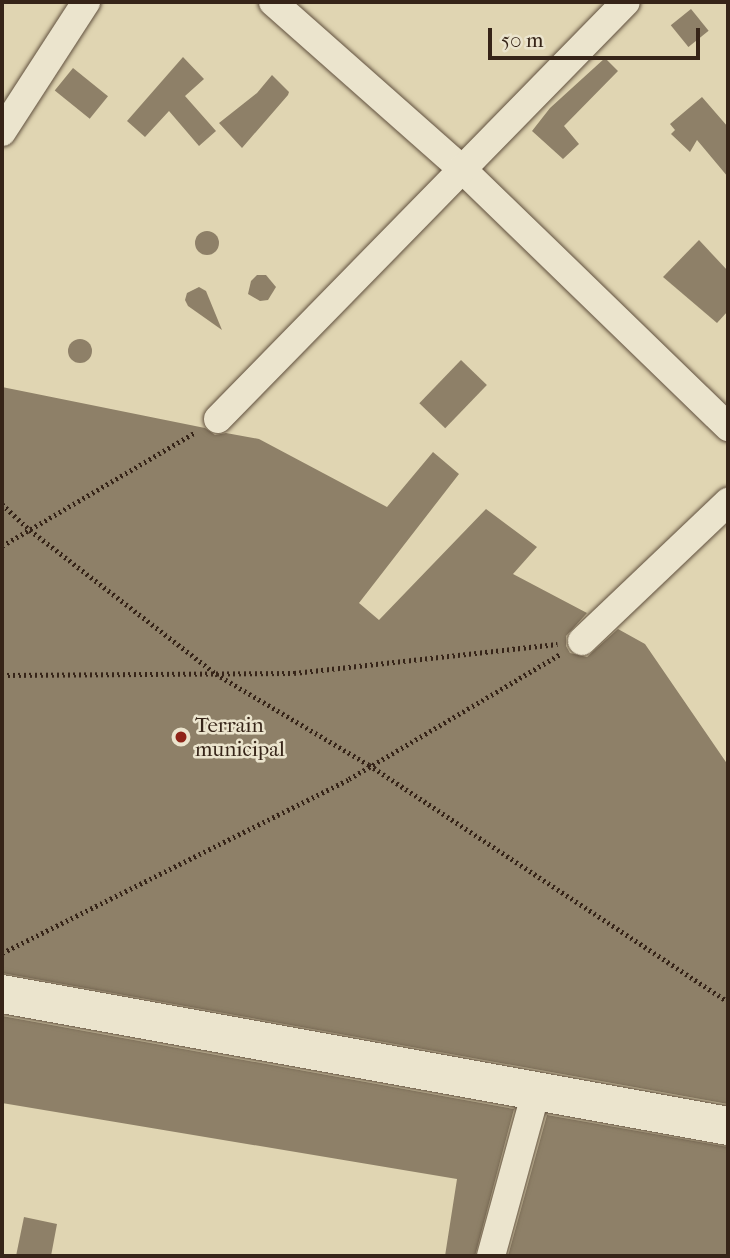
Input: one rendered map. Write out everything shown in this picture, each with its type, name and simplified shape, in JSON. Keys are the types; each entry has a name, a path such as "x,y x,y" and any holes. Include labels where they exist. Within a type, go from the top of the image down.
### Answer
{"main road":[{"path":"2,994 728,1126"}],"street":[{"path":"2,132 86,2"},
{"path":"273,2 462,169 728,427"},
{"path":"218,419 626,2"},
{"path":"582,641 728,502"},
{"path":"491,1256 536,1091"}],"path":[{"path":"2,546 218,419"},
{"path":"2,504 30,530 216,674 369,765 728,1002"},
{"path":"2,675 295,673 582,641"},
{"path":"2,953 349,779 582,641"}],"building":[{"path":"691,9 709,31 688,47 671,25"},
{"path":"183,57 204,79 185,96 216,131 199,146 169,111 145,137 127,121"},
{"path":"605,58 618,71 564,126 579,144 563,159 532,131 550,108"},
{"path":"73,68 108,96 90,119 55,91"},
{"path":"272,75 289,92 288,95 242,148 219,123 257,93"},
{"path":"702,97 728,127 728,177 697,140 690,152 671,134 675,130 670,124"},
{"path":"207,231 216,234 219,243 216,252 207,255 198,252 195,243 198,234"},
{"path":"699,240 728,271 728,311 717,323 663,277"},
{"path":"257,275 266,275 276,287 268,300 260,301 248,294 251,281"},
{"path":"199,287 206,291 222,330 188,306 185,300 187,293"},
{"path":"80,339 91,346 92,351 85,362 80,363 69,356 68,351 75,340"},
{"path":"461,360 487,385 445,428 419,403"},
{"path":"2,387 205,428 215,435 226,433 259,439 387,507 433,452 459,474 359,603 379,620 486,509 537,547 513,574 587,613 566,636 566,646 570,653 587,657 618,629 645,644 728,765 728,1104 2,973"},
{"path":"2,1016 514,1109 475,1256 445,1256 457,1179 2,1103"},
{"path":"547,1115 728,1147 728,1256 508,1256"},
{"path":"24,1217 57,1224 51,1256 16,1256"}],"place":[{"name":"Terrain municipal","path":"181,737"}]}
